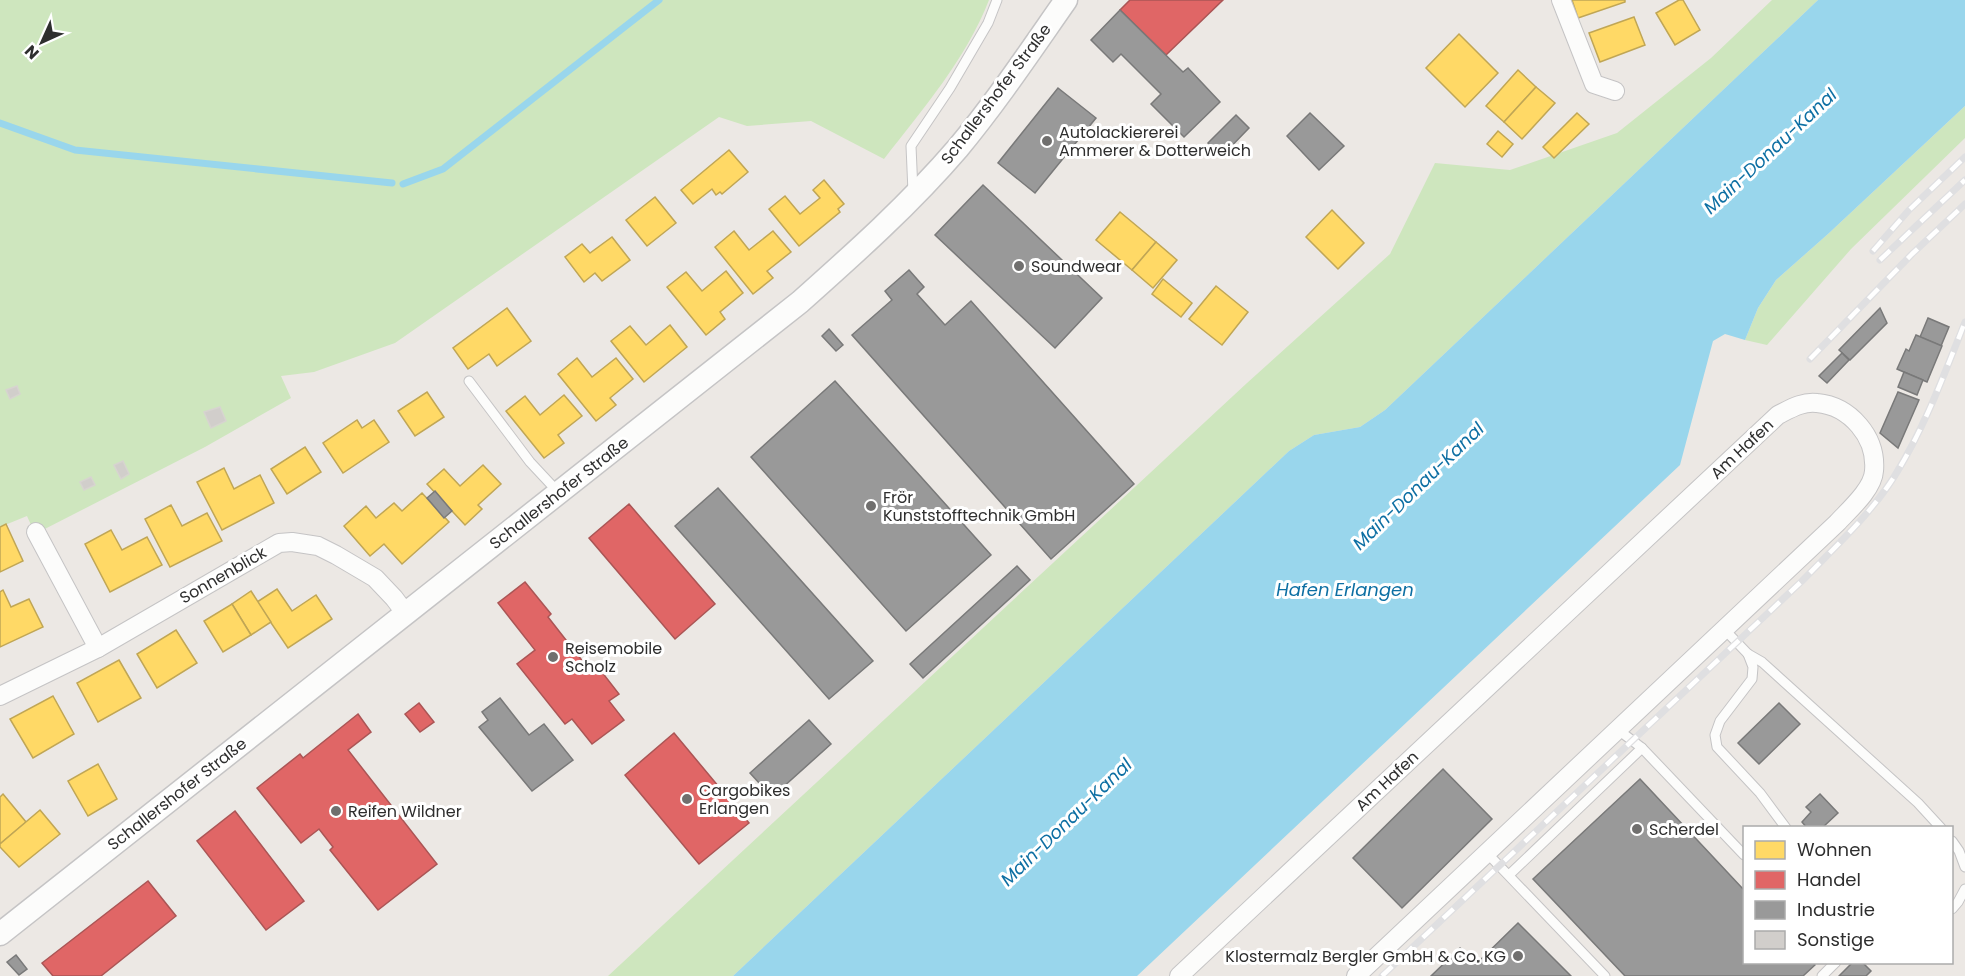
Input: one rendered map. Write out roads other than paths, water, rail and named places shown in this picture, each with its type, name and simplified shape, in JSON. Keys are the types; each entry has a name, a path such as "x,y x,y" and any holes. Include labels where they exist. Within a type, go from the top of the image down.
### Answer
{"street":[{"name":"Schallershofer Straße","path":"0,934 801,302 877,233 956,149 987,111 1066,0"},
{"path":"1561,0 1594,84 1615,92"},
{"name":"Am Hafen","path":"1179,976 1778,415 1799,405 1815,403 1835,407 1847,414 1860,426 1868,439 1875,472 1860,500 1356,976"},
{"path":"36,532 98,648"},
{"name":"Sonnenblick","path":"0,696 98,648 279,543 292,542 318,546 336,555 375,579 406,614"}],"lane":[{"path":"912,197 911,146 950,88 988,23 997,0"},
{"path":"469,381 530,462 560,493"},
{"path":"1724,629 1748,654 1762,662 1918,803 1939,826"},
{"path":"1748,654 1753,667 1752,679 1720,721 1715,735 1717,747 1760,793 1785,826"},
{"path":"1617,729 1642,748 1743,854"},
{"path":"1509,875 1642,748"},
{"path":"1953,842 1965,867"},
{"path":"1487,853 1605,976"},
{"path":"1953,908 1965,889"},
{"path":"1822,976 1835,964"}],"water":[{"name":"Hafen Erlangen","path":"1818,0 1965,0 1965,106 1776,280 1758,308 1745,340 1725,334 1713,341 1680,465 1137,976 733,976 1289,451 1314,435 1360,427 1385,410"}],"waterway":[{"path":"403,184 443,169 659,0"},
{"path":"0,123 75,150 392,183"}],"railway":[{"path":"1873,251 1909,210 1965,157"},
{"path":"1880,260 1965,180"},
{"path":"1810,359 1912,254 1965,204"},
{"path":"1382,976 1839,544 1884,491 1905,459 1933,401 1965,322"}],"place":[{"name":"Autolackiererei Ammerer & Dotterweich","path":"1047,141"},
{"name":"Soundwear","path":"1019,266"},
{"name":"Frör Kunststofftechnik GmbH","path":"871,506"},
{"name":"Reisemobile Scholz","path":"553,657"},
{"name":"Cargobikes Erlangen","path":"687,799"},
{"name":"Reifen Wildner","path":"336,811"},
{"name":"Scherdel","path":"1637,829"},
{"name":"Klostermalz Bergler GmbH & Co. KG","path":"1518,956"}],"water label":[{"name":"Main-Donau-Kanal","path":"1770,151"},
{"name":"Main-Donau-Kanal","path":"1418,486"},
{"name":"Main-Donau-Kanal","path":"1066,822"}]}
